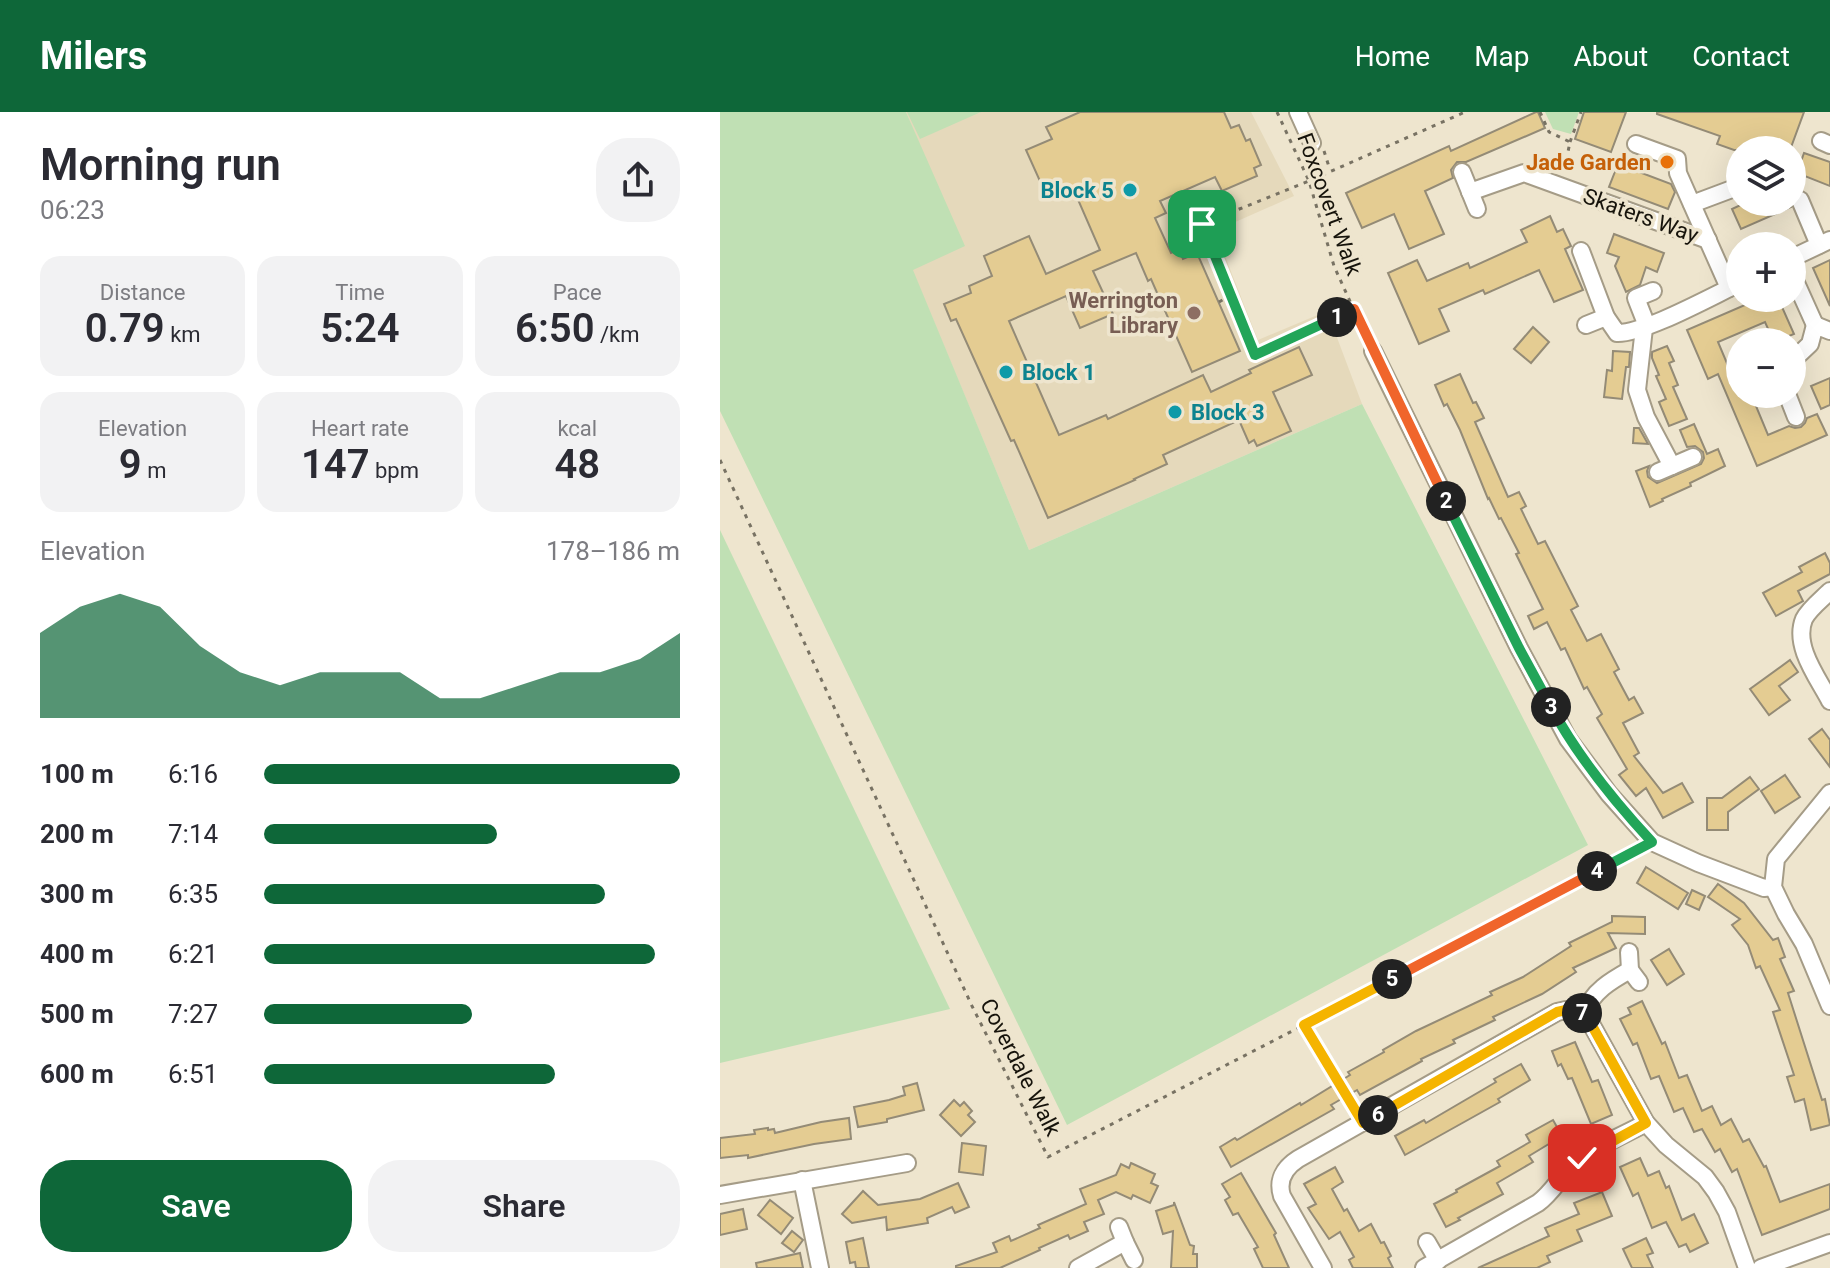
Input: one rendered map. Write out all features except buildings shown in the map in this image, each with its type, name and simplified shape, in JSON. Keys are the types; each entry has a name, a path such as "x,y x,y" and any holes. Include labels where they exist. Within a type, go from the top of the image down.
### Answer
{"street":[{"path":"1298,112 1318,147"},
{"path":"1636,144 1677,159 1678,173 1708,240"},
{"path":"1462,172 1477,209"},
{"name":"Skaters Way","path":"1470,192 1524,173 1708,240 1726,270"},
{"path":"1692,204 1726,191"},
{"path":"1806,210 1824,242 1806,251"},
{"path":"1581,251 1606,317 1586,325"},
{"name":"Skaters Way","path":"1606,317 1617,333 1626,333 1646,327 1726,289"},
{"path":"1653,291 1636,298 1646,327 1637,390 1665,469 1693,457"},
{"path":"1806,299 1822,328 1806,348"},
{"path":"1373,351 1519,648 1568,739 1609,794 1652,842 1764,888 1773,887"},
{"path":"1792,408 1796,417"},
{"path":"1830,591 1808,613 1802,631 1803,648 1830,701"},
{"path":"1830,793 1776,859 1773,887 1824,976 1830,1006"},
{"path":"1629,952 1635,976 1614,978 1588,1002 1585,1013 1646,1123 1666,1145 1705,1177 1716,1192 1727,1212 1747,1268"},
{"path":"1323,1268 1282,1196 1281,1177 1292,1163 1557,1012 1585,1013"},
{"path":"1427,1242 1431,1264 1538,1203 1582,1158 1646,1123"},
{"path":"720,1195 907,1163"},
{"path":"802,1180 820,1268"},
{"path":"1078,1268 1122,1235 1134,1260"},
{"path":"1761,1268 1830,1243"}],"path":[{"name":"Foxcovert Walk","path":"1277,112 1309,181 1334,266 1373,351"},
{"path":"1202,224 1465,112"},
{"path":"1540,112 1549,132 1570,142"},
{"path":"1560,186 1581,112"},
{"path":"1318,147 1330,171"},
{"path":"1174,195 1188,213 1202,224 1255,355 1354,309"},
{"path":"1219,302 1231,295"},
{"name":"Coverdale Walk","path":"720,460 972,1006 1048,1157 1652,842"},
{"path":"1304,1025 1363,1123"}],"shaded area":[{"path":"906,112 1251,112 1294,196 1215,231 1258,340 1327,311 1362,404 1029,550 912,269 928,165"}],"green space":[{"path":"720,112 906,112 965,246 913,270 1029,550 1362,404 1588,845 1067,1125 720,411"},
{"path":"907,112 981,112 920,139"},
{"path":"1545,112 1579,112 1571,134 1553,129"},
{"path":"720,530 950,1009 720,1063"}],"place":[{"name":"Jade Garden","path":"1667,162"},
{"name":"Block 5","path":"1130,190"},
{"name":"Werrington Library","path":"1194,313"},
{"name":"Block 1","path":"1006,372"},
{"name":"Block 3","path":"1175,412"}],"route":[{"path":"1202,224 1255,355 1354,309 1519,648 1568,739 1609,794 1652,842 1304,1025 1363,1123 1557,1012 1585,1013 1646,1123 1582,1158"}]}
